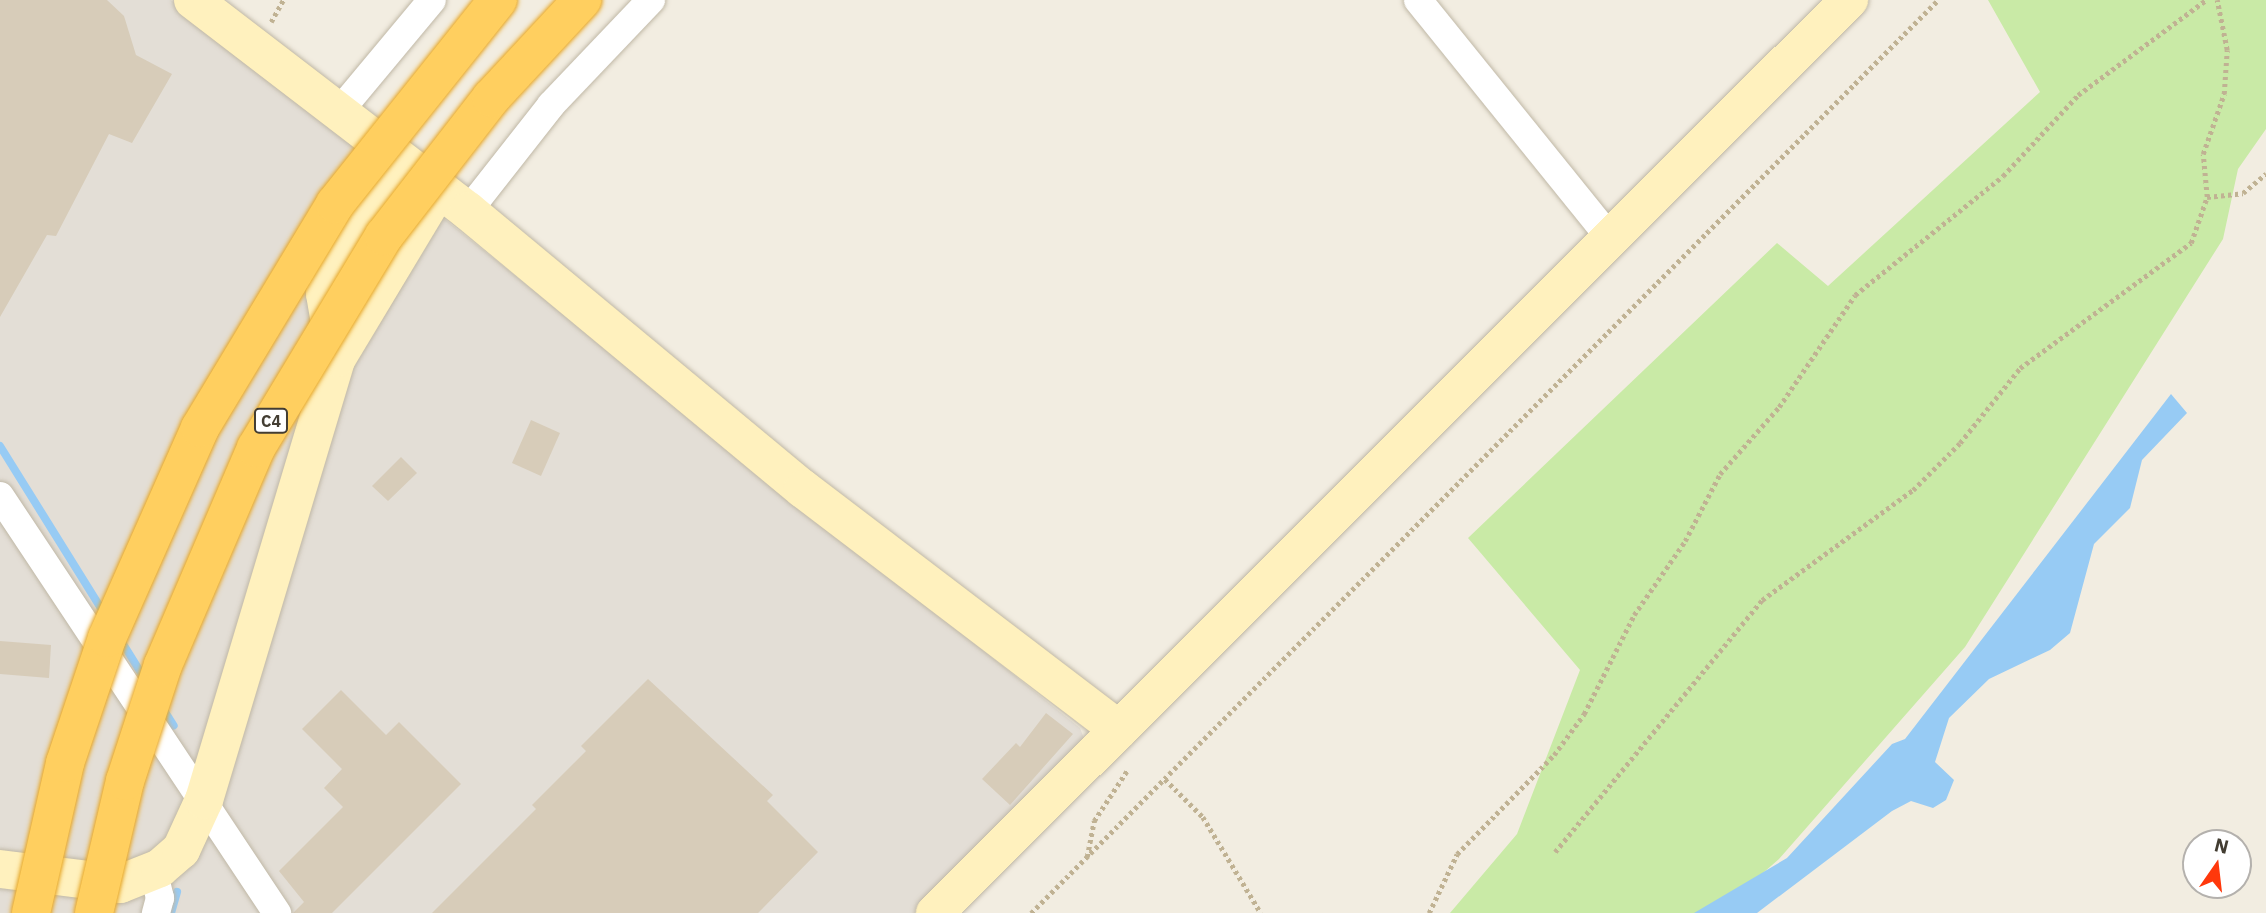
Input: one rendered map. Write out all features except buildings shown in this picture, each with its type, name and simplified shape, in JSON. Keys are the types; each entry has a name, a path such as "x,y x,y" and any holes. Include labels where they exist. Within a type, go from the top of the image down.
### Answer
{"highway":[{"path":"31,913 65,764 107,638 200,428 335,204 498,0"},
{"name":"C4","path":"94,913 125,781 163,665 256,448 384,236 491,98 582,0"}],"street":[{"path":"193,0 337,114 453,201 803,489 1125,747"},
{"path":"337,114 432,0"},
{"path":"0,870 120,884 153,870 181,850 204,800 337,358 453,201 551,105 651,0"},
{"path":"1418,0 1611,239"},
{"path":"935,913 1125,747 1611,239 1849,0"},
{"path":"337,358 325,294 354,229 402,161"},
{"path":"0,496 204,800 276,913"},
{"path":"153,870 160,898 156,913"}],"path":[{"path":"1031,913 1938,0"},
{"path":"1429,913 1457,853 1554,755 1584,714 1634,615 1685,541 1720,474 1779,407 1855,295 2003,176 2078,95 2206,0"},
{"path":"1555,852 1762,600 1913,490 1960,443 2020,368 2102,304 2177,258 2192,243 2207,197 2203,154 2224,94 2227,50 2217,0"},
{"path":"2207,197 2243,192 2266,174"},
{"path":"1087,857 1094,821 1125,747"},
{"path":"1165,779 1203,817 1261,913"}],"shaded area":[{"path":"0,0 171,0 1080,728 1088,749 915,913 0,913"}],"green space":[{"path":"1988,0 2266,0 2266,129 2238,169 2223,239 1965,647 1779,859 1717,913 1450,913 1517,834 1580,670 1468,538 1777,243 1828,286 2040,92"}],"water":[{"path":"2171,394 2187,413 2142,460 2130,508 2094,544 2070,633 2050,650 1989,679 1949,718 1935,762 1954,780 1946,800 1933,808 1911,801 1892,811 1757,913 1694,913 1787,858 1892,744 1905,739"}],"waterway":[{"path":"0,446 106,616"},
{"path":"120,639 146,681"},
{"path":"162,707 174,726"},
{"path":"171,913 177,892"}]}
